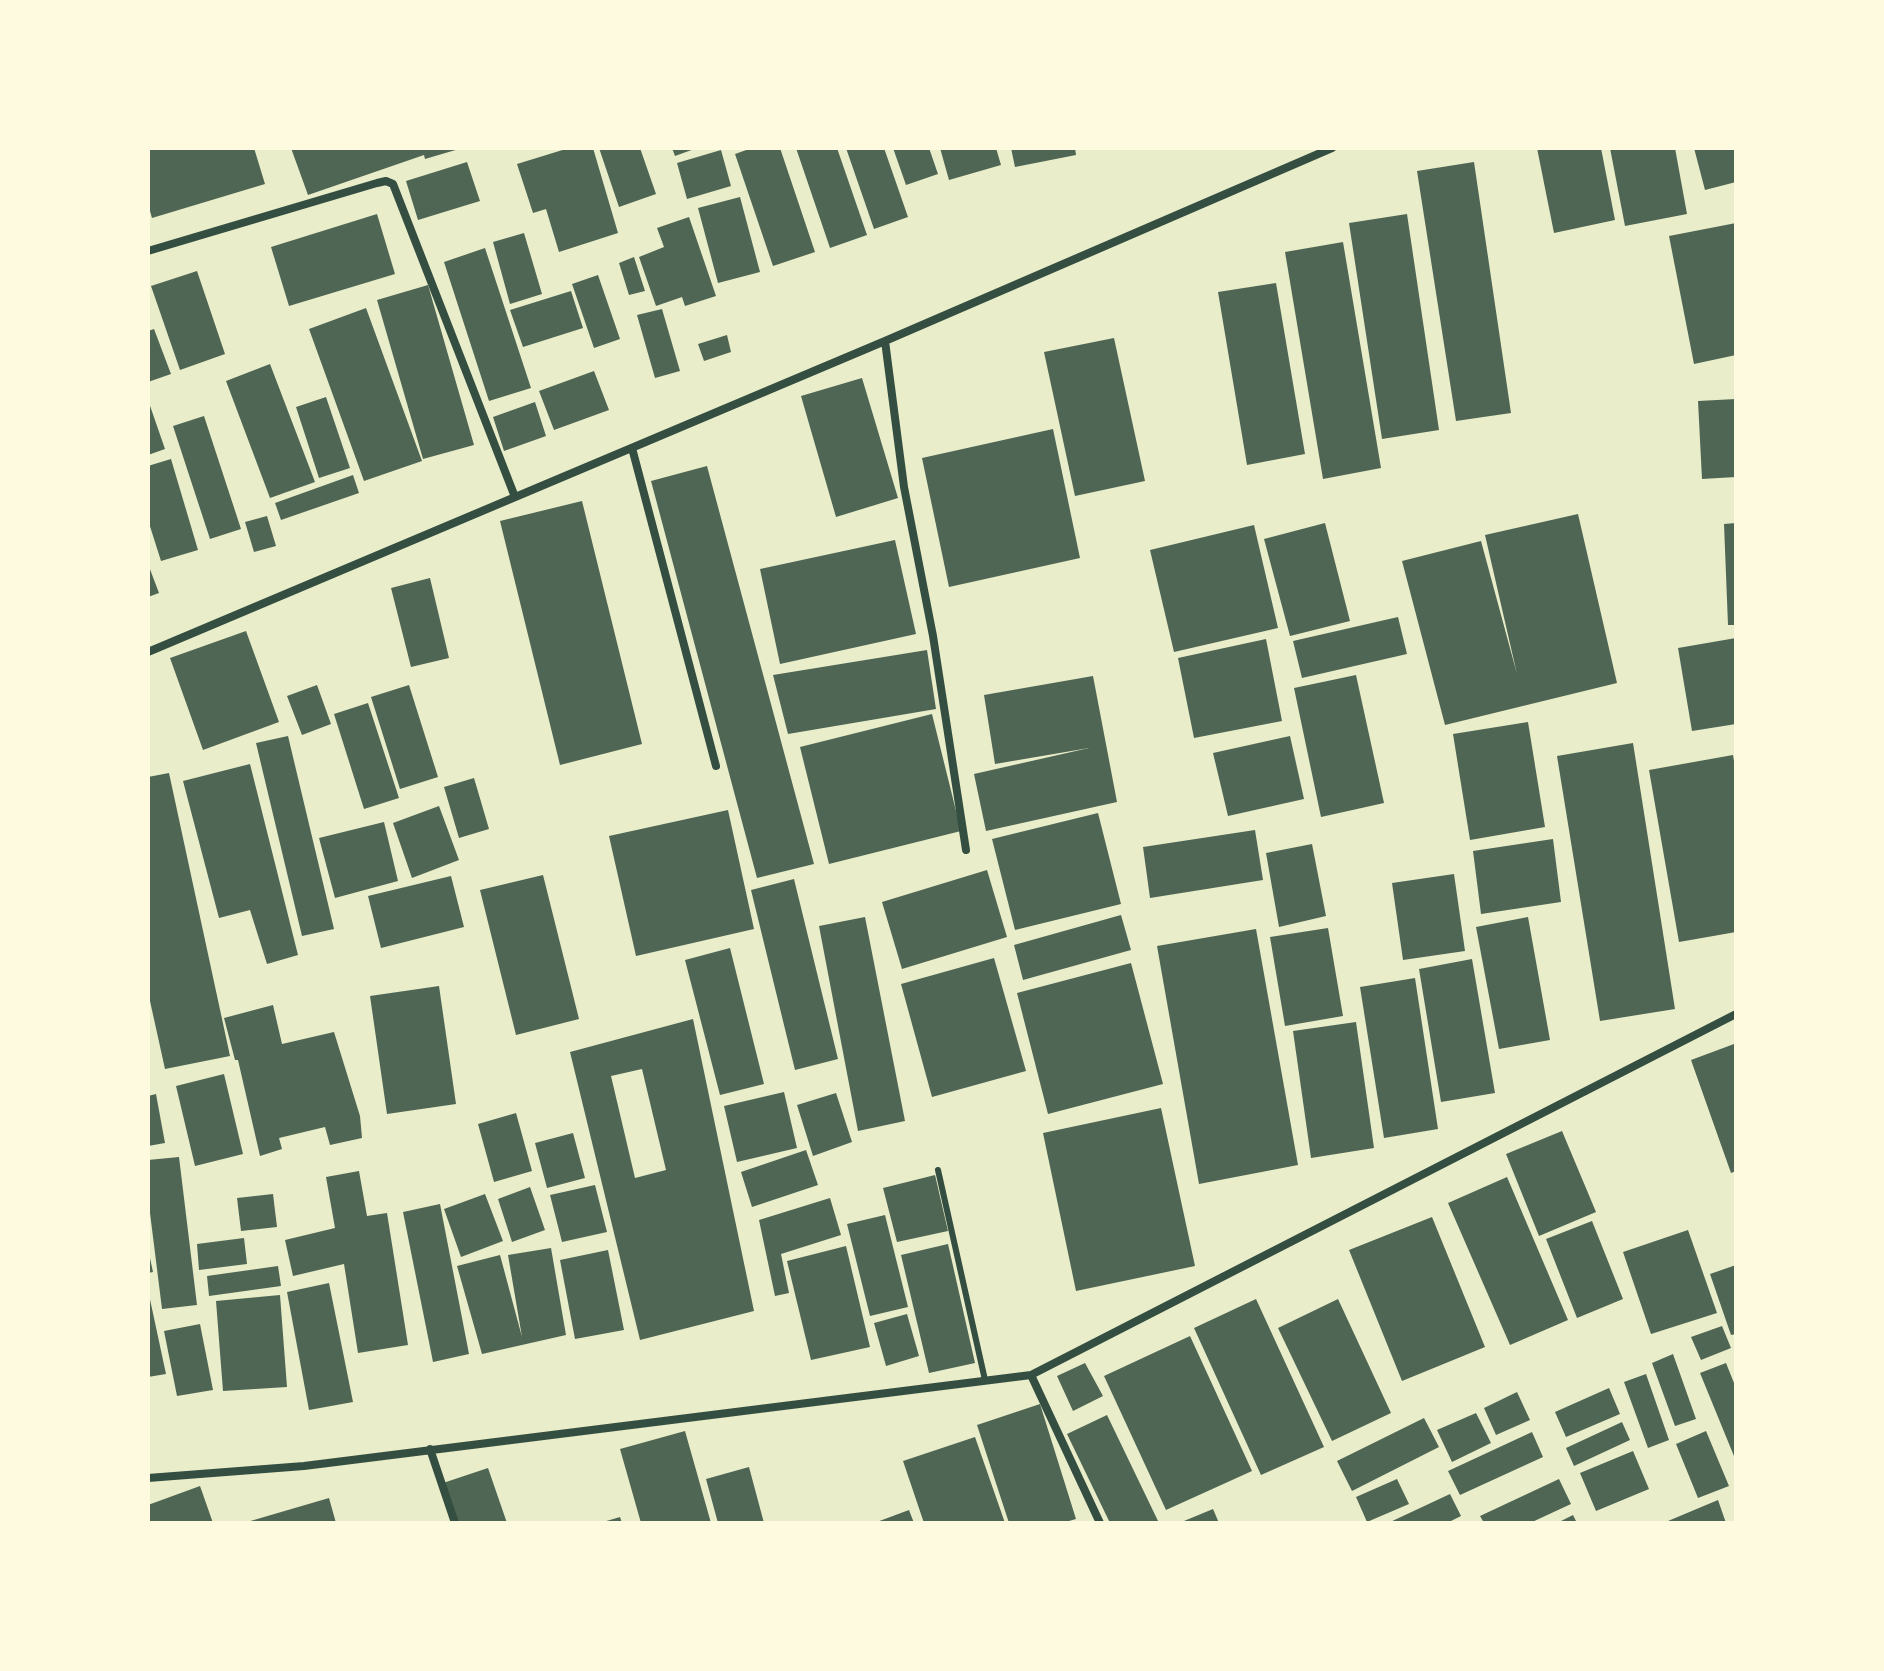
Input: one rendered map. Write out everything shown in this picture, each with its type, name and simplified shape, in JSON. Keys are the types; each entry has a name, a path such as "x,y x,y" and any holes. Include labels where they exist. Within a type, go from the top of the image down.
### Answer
{"street":[{"path":"148,652 885,341 1332,148"},
{"path":"148,251 377,183 386,181 393,184 515,497"},
{"path":"885,341 904,487 933,636 966,850"},
{"path":"632,448 716,766"},
{"path":"148,1478 304,1466 1031,1375 1736,1014"},
{"path":"1031,1375 1100,1523"},
{"path":"430,1449 455,1523"}],"lane":[{"path":"938,1170 985,1380"}],"building":[{"path":"148,148 254,148 265,184 152,218 148,204"},
{"path":"291,148 459,149 425,159 424,155 308,195"},
{"path":"569,148 593,148 618,233 559,252 546,209 533,213 517,164"},
{"path":"599,148 640,148 656,194 619,207"},
{"path":"672,148 697,148 675,156"},
{"path":"752,148 780,148 815,252 773,266 735,154"},
{"path":"796,148 837,148 867,235 830,248"},
{"path":"846,148 884,148 908,217 874,229"},
{"path":"893,148 929,148 938,174 906,185"},
{"path":"940,148 996,148 1001,165 949,180"},
{"path":"1011,148 1075,148 1076,155 1015,167"},
{"path":"1537,148 1601,148 1615,220 1554,233"},
{"path":"1610,148 1675,148 1687,214 1625,226"},
{"path":"1694,148 1736,148 1736,182 1705,190"},
{"path":"721,150 731,186 687,199 677,163"},
{"path":"467,162 480,201 418,220 406,181"},
{"path":"1474,162 1511,413 1456,421 1417,171"},
{"path":"740,197 760,272 718,283 698,208"},
{"path":"377,214 395,274 289,306 271,247"},
{"path":"1407,214 1439,430 1382,439 1349,223"},
{"path":"689,217 716,296 685,306 682,297 656,306 639,257 664,247 657,228"},
{"path":"1736,223 1736,355 1694,364 1669,236"},
{"path":"524,233 542,294 510,304 493,242"},
{"path":"1343,242 1381,468 1323,479 1285,252"},
{"path":"485,248 531,388 489,401 444,262"},
{"path":"634,257 645,291 629,295 619,263"},
{"path":"197,271 225,354 180,370 151,286"},
{"path":"598,275 620,339 594,348 572,284"},
{"path":"1276,283 1305,454 1247,465 1218,292"},
{"path":"428,285 474,445 423,459 377,300"},
{"path":"571,291 583,328 523,347 510,310"},
{"path":"366,308 422,461 364,481 309,329"},
{"path":"662,309 680,371 655,378 637,315"},
{"path":"154,329 171,374 148,382 148,331"},
{"path":"727,335 731,352 704,361 698,344"},
{"path":"1114,338 1145,481 1075,496 1044,352"},
{"path":"270,364 315,482 270,498 226,381"},
{"path":"594,371 609,410 554,430 539,391"},
{"path":"862,378 898,498 836,517 801,396"},
{"path":"326,397 350,468 319,478 296,407"},
{"path":"1736,399 1736,477 1702,479 1698,401"},
{"path":"148,400 165,449 148,455"},
{"path":"535,402 546,436 504,451 493,417"},
{"path":"204,416 241,529 210,539 173,426"},
{"path":"1053,429 1080,558 949,587 922,458"},
{"path":"171,459 198,550 161,561 148,520 148,466"},
{"path":"707,466 814,864 757,878 651,481"},
{"path":"353,475 359,493 281,520 275,503"},
{"path":"582,501 642,744 560,765 500,521"},
{"path":"1578,514 1617,683 1445,725 1402,561 1481,541 1517,674 1485,535"},
{"path":"267,516 276,546 254,552 245,522"},
{"path":"1325,523 1350,621 1290,636 1264,539"},
{"path":"1736,523 1736,625 1728,625 1724,524"},
{"path":"1254,525 1278,628 1174,652 1150,550"},
{"path":"895,540 916,634 780,664 760,569"},
{"path":"148,564 159,593 148,597"},
{"path":"430,578 449,658 411,667 391,588"},
{"path":"1398,617 1407,654 1302,678 1293,641"},
{"path":"246,631 279,722 203,750 170,658"},
{"path":"1736,638 1736,724 1692,731 1678,648"},
{"path":"1266,639 1282,721 1194,738 1178,658"},
{"path":"927,650 936,709 788,734 773,675"},
{"path":"1356,675 1384,803 1321,817 1294,688"},
{"path":"1093,676 1117,802 986,831 974,774 1089,748 995,764 984,695"},
{"path":"317,685 331,724 302,735 287,696"},
{"path":"409,685 438,777 400,789 371,697"},
{"path":"368,703 399,798 364,809 334,714"},
{"path":"932,714 961,831 829,864 800,747"},
{"path":"1528,722 1545,827 1470,840 1453,734"},
{"path":"288,736 334,929 302,936 256,743"},
{"path":"1290,736 1304,799 1228,816 1213,753"},
{"path":"1633,743 1675,1009 1600,1021 1557,756"},
{"path":"1733,755 1736,773 1736,932 1679,942 1649,770"},
{"path":"250,764 298,955 267,964 250,910 219,918 183,781"},
{"path":"169,773 230,1056 165,1069 148,992 148,777"},
{"path":"474,778 489,829 459,838 444,787"},
{"path":"439,806 459,860 412,878 393,823"},
{"path":"728,810 754,929 636,956 609,836"},
{"path":"1098,813 1121,904 1015,930 992,839"},
{"path":"384,822 398,881 335,898 319,838"},
{"path":"1255,830 1263,880 1150,898 1143,847"},
{"path":"1553,839 1561,902 1481,914 1473,851"},
{"path":"1312,844 1326,916 1279,927 1266,853"},
{"path":"987,870 1007,937 902,969 882,902"},
{"path":"1454,874 1465,951 1403,960 1392,883"},
{"path":"543,875 579,1019 516,1035 480,890"},
{"path":"451,876 464,927 381,948 368,896"},
{"path":"794,879 838,1059 795,1070 751,890"},
{"path":"1121,915 1131,950 1023,980 1014,945"},
{"path":"865,917 905,1121 858,1131 819,926"},
{"path":"1528,917 1550,1040 1499,1049 1476,927"},
{"path":"1328,928 1343,1016 1285,1026 1270,937"},
{"path":"1256,929 1298,1165 1199,1184 1157,946"},
{"path":"730,948 764,1084 720,1095 685,960"},
{"path":"994,958 1026,1071 932,1097 901,984"},
{"path":"1472,959 1495,1093 1441,1102 1419,969"},
{"path":"1131,963 1163,1084 1048,1114 1017,993"},
{"path":"1415,978 1438,1129 1384,1138 1360,987"},
{"path":"439,986 456,1104 387,1114 370,996"},
{"path":"273,1005 282,1044 334,1032 360,1116 362,1138 330,1145 325,1127 279,1138 282,1149 260,1156 238,1060 235,1060 224,1018"},
{"path":"693,1019 754,1311 640,1340 570,1052","holes":["642,1069 666,1170 635,1178 611,1076"]},
{"path":"1356,1022 1374,1148 1311,1158 1293,1031"},
{"path":"1734,1044 1736,1171 1731,1173 1691,1060"},
{"path":"224,1074 243,1154 195,1166 176,1086"},
{"path":"784,1092 797,1148 737,1162 724,1106"},
{"path":"836,1093 852,1142 813,1156 797,1105"},
{"path":"156,1094 165,1143 148,1146 148,1096"},
{"path":"1161,1108 1195,1266 1076,1291 1043,1133"},
{"path":"516,1113 532,1171 494,1182 478,1124"},
{"path":"1562,1131 1596,1212 1539,1236 1506,1154"},
{"path":"573,1133 585,1178 547,1188 535,1143"},
{"path":"806,1150 818,1185 752,1207 741,1172"},
{"path":"179,1157 197,1305 162,1309 148,1197 148,1160"},
{"path":"359,1171 367,1216 387,1213 408,1345 358,1353 344,1264 293,1276 285,1240 335,1228 326,1177"},
{"path":"935,1175 948,1231 897,1242 883,1188"},
{"path":"1507,1177 1568,1320 1510,1345 1448,1203"},
{"path":"595,1185 607,1232 562,1242 550,1195"},
{"path":"530,1187 545,1230 512,1242 498,1199"},
{"path":"273,1194 277,1227 241,1231 237,1198"},
{"path":"485,1194 503,1241 461,1257 444,1209"},
{"path":"830,1198 841,1235 781,1254 789,1293 775,1296 759,1220"},
{"path":"440,1204 469,1354 433,1362 403,1212"},
{"path":"885,1215 908,1307 870,1316 847,1224"},
{"path":"1432,1217 1485,1347 1402,1381 1349,1250"},
{"path":"1592,1221 1623,1299 1577,1318 1546,1239"},
{"path":"1688,1230 1717,1313 1651,1334 1623,1252"},
{"path":"244,1238 247,1264 199,1270 197,1244"},
{"path":"948,1244 975,1363 929,1373 901,1255"},
{"path":"846,1246 870,1347 811,1360 787,1261"},
{"path":"551,1248 566,1335 482,1354 457,1266 500,1255 522,1337 508,1255"},
{"path":"148,1249 153,1272 148,1273"},
{"path":"608,1250 624,1330 575,1339 560,1260"},
{"path":"1736,1265 1736,1334 1731,1335 1710,1274"},
{"path":"278,1266 281,1286 209,1296 207,1276"},
{"path":"329,1283 353,1402 309,1410 287,1292"},
{"path":"148,1290 166,1374 148,1377"},
{"path":"280,1295 287,1387 223,1391 216,1301"},
{"path":"1256,1299 1324,1447 1261,1475 1194,1328"},
{"path":"1338,1299 1391,1413 1332,1441 1278,1328"},
{"path":"907,1314 919,1356 886,1366 874,1323"},
{"path":"200,1324 213,1390 177,1396 164,1331"},
{"path":"1722,1326 1731,1348 1701,1360 1691,1337"},
{"path":"1190,1336 1252,1471 1166,1510 1104,1376"},
{"path":"1673,1354 1696,1419 1675,1426 1652,1363"},
{"path":"1085,1363 1103,1396 1073,1411 1057,1376"},
{"path":"1726,1363 1736,1388 1736,1461 1700,1373"},
{"path":"1646,1374 1669,1440 1648,1448 1624,1382"},
{"path":"1609,1388 1620,1414 1566,1437 1555,1412"},
{"path":"1517,1392 1530,1420 1496,1435 1484,1408"},
{"path":"1040,1404 1076,1519 1062,1523 1009,1523 977,1425"},
{"path":"1476,1413 1491,1443 1452,1462 1437,1430"},
{"path":"1107,1415 1159,1523 1110,1523 1067,1434"},
{"path":"1424,1418 1439,1447 1352,1491 1337,1461"},
{"path":"1622,1422 1630,1440 1574,1466 1566,1448"},
{"path":"685,1431 711,1523 641,1523 620,1449"},
{"path":"1706,1431 1729,1486 1698,1498 1676,1444"},
{"path":"1532,1432 1543,1457 1460,1495 1448,1471"},
{"path":"975,1437 1005,1523 924,1523 903,1461"},
{"path":"1633,1451 1649,1489 1596,1511 1580,1473"},
{"path":"749,1467 764,1523 718,1523 706,1479"},
{"path":"488,1468 507,1523 457,1523 443,1483"},
{"path":"1397,1479 1409,1504 1367,1522 1356,1497"},
{"path":"1559,1479 1571,1504 1530,1523 1484,1523 1480,1516"},
{"path":"200,1486 213,1523 148,1523 148,1505"},
{"path":"1450,1494 1461,1516 1447,1523 1388,1523"},
{"path":"329,1498 336,1523 247,1522"},
{"path":"1718,1500 1726,1523 1668,1521"},
{"path":"1213,1509 1219,1523 1184,1521"},
{"path":"909,1510 914,1523 874,1523"},
{"path":"1573,1515 1577,1523 1557,1523"},
{"path":"620,1517 622,1523 603,1523 603,1522"}]}
